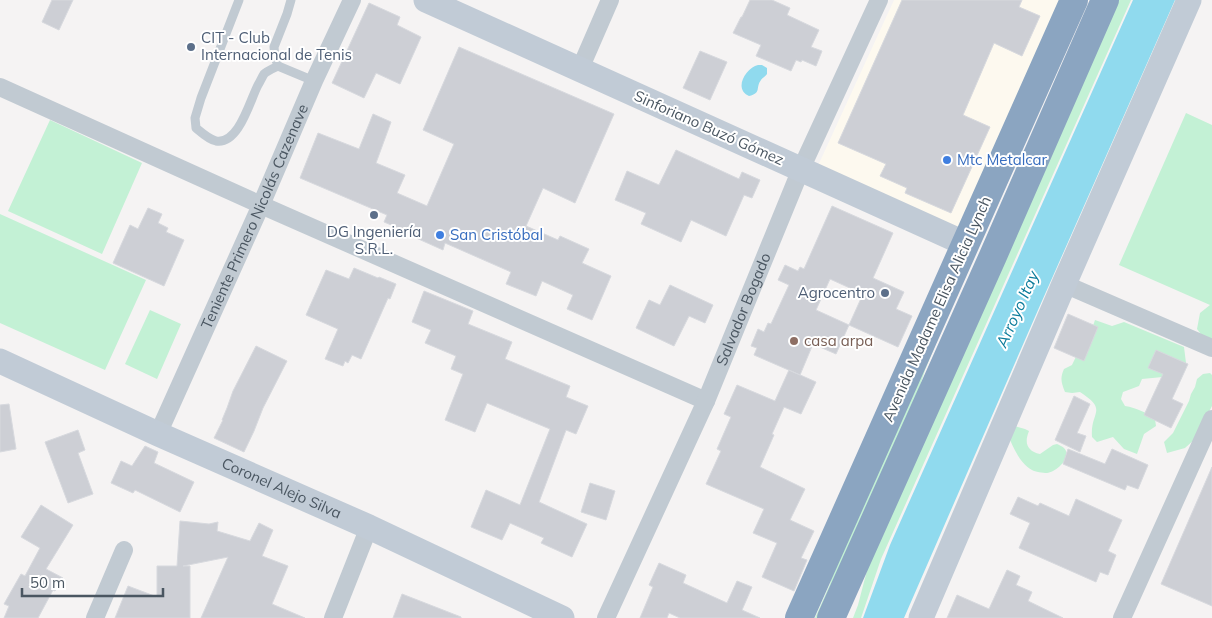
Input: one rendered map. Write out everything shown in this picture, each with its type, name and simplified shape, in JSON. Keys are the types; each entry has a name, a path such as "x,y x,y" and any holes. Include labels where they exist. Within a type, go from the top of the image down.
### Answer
{"highway":[{"name":"Avenida Madame Elisa Alicia Lynch","path":"831,618 929,399 981,250 1074,0"},
{"name":"Avenida Madame Elisa Alicia Lynch","path":"799,618 1105,0"},
{"path":"845,618 852,603 859,554"}],"main road":[{"name":"Sinforiano Buzó Gómez","path":"426,0 981,250"},
{"path":"921,618 1064,284 1190,0"},
{"name":"Coronel Alejo Silva","path":"0,361 158,434 369,527 562,618"}],"street":[{"name":"Teniente Primero Nicolás Cazenave","path":"158,434 314,80 352,0"},
{"path":"580,69 610,0"},
{"name":"Salvador Bogado","path":"606,618 706,400 801,169 878,0"},
{"path":"0,87 260,206 706,400"},
{"path":"1064,284 1212,348"},
{"path":"1127,616 1212,419"},
{"path":"333,618 369,527"},
{"path":"95,618 124,550"}],"lane":[{"path":"238,0 201,98 195,118 196,128 206,137 215,141 225,141 234,134 241,122 264,74 278,66"},
{"path":"291,0 274,47 275,58 278,66 314,80"}],"shaded area":[{"path":"894,0 1062,0 959,232 816,170"}],"green space":[{"path":"1117,0 1131,0 881,559 861,618 853,618 871,555"},
{"path":"1186,113 1212,125 1212,341 1203,337 1197,329 1200,313 1210,305 1119,265"},
{"path":"50,120 142,163 102,254 8,211"},
{"path":"0,214 146,280 105,370 0,323"},
{"path":"960,285 925,370 912,412 819,618 815,618 830,584 835,561"},
{"path":"150,310 181,324 157,379 125,364"},
{"path":"1095,320 1112,326 1124,322 1184,347 1186,363 1173,376 1142,379 1139,386 1123,392 1121,399 1125,406 1148,414 1155,419 1156,426 1144,434 1137,454 1124,449 1113,437 1097,442 1092,437 1096,412 1094,403 1080,392 1065,392 1062,378 1064,369 1072,365"},
{"path":"1210,373 1212,375 1212,406 1195,439 1185,448 1167,453 1164,442 1173,433 1189,401 1197,379 1203,374"},
{"path":"1014,426 1029,431 1027,443 1032,451 1040,454 1057,444 1063,447 1066,452 1065,460 1055,470 1047,473 1041,473 1028,467 1017,455 1008,435"}],"water":[{"name":"Arroyo Itay","path":"1133,0 1175,0 904,618 863,618 890,545"},
{"path":"758,65 767,68 767,74 761,79 757,92 749,96 742,89 743,79 749,70"}],"building":[{"path":"52,0 73,0 59,30 42,22"},
{"path":"750,0 772,0 790,8 787,15 819,30 811,47 822,51 816,66 802,60 801,62 796,60 791,71 756,56 761,45 733,33"},
{"path":"902,0 1022,0 1019,7 1040,16 1022,56 994,43 963,115 990,127 951,213 905,193 907,188 880,176 886,164 838,143"},
{"path":"369,3 400,17 397,25 421,37 400,84 376,73 364,98 332,83"},
{"path":"459,47 614,114 575,203 543,188 526,226 558,240 560,236 589,249 582,263 611,276 592,320 567,309 573,295 542,281 536,296 506,284 511,272 445,243 443,250 414,237 415,235 384,222 387,215 300,178 318,133 359,149 373,114 391,122 376,163 405,175 397,193 427,206 454,144 423,130"},
{"path":"700,51 727,62 710,100 683,88"},
{"path":"676,150 739,179 742,172 760,180 752,198 744,195 726,236 691,220 681,242 641,224 646,213 615,200 627,171 659,185"},
{"path":"832,206 893,233 873,278 904,292 896,309 912,316 898,347 849,325 836,354 813,344 800,375 754,355 757,348 751,346 758,329 764,332 768,323 771,324 789,285 778,280 785,265 798,271 800,267 804,269","holes":["830,279 863,294 849,325 816,310"]},
{"path":"148,208 162,214 158,223 168,228 166,232 184,240 164,286 113,263 130,225 138,229"},
{"path":"354,268 396,284 361,359 352,355 348,363 345,361 343,366 325,359 338,329 306,315 326,270 349,279"},
{"path":"670,285 713,305 705,323 689,316 674,346 636,328 649,300 660,305"},
{"path":"424,291 473,311 468,324 512,342 505,359 570,386 566,397 588,406 576,434 566,430 539,502 587,524 572,557 541,543 544,538 510,523 502,540 471,527 486,490 520,505 550,429 487,403 475,432 445,420 463,374 451,369 456,356 425,343 431,330 412,322"},
{"path":"1068,314 1098,327 1084,361 1054,348"},
{"path":"256,346 287,361 263,408 244,452 214,438 223,420 233,391"},
{"path":"1156,350 1188,364 1172,399 1183,404 1171,428 1144,415 1163,374 1148,368"},
{"path":"789,370 816,382 801,414 784,407 760,467 805,489 790,520 814,531 801,558 807,560 794,591 762,577 777,543 753,533 764,509 706,484 721,451 717,449 731,417 724,414 737,385 775,401"},
{"path":"1074,396 1090,404 1077,433 1086,436 1080,452 1055,440"},
{"path":"9,404 16,449 0,452 0,405"},
{"path":"78,430 85,450 78,453 93,494 68,503 45,442"},
{"path":"145,446 158,452 154,463 194,482 180,512 135,490 133,493 111,483 121,461 132,466"},
{"path":"1068,449 1105,464 1112,449 1148,465 1138,489 1127,485 1125,490 1063,464"},
{"path":"1212,467 1212,606 1161,584"},
{"path":"590,483 615,491 606,520 581,512"},
{"path":"1018,497 1038,506 1040,503 1069,516 1076,499 1122,520 1108,551 1116,555 1108,575 1100,572 1096,582 1019,548 1030,523 1010,514"},
{"path":"41,505 73,525 46,569 63,578 55,591 53,590 38,618 4,618 9,606 4,604 21,574 25,576 40,548 21,537"},
{"path":"180,521 209,524 218,522 217,531 250,541 259,523 273,530 262,556 288,566 272,604 305,618 201,618 228,557 183,566 190,566 190,618 115,618 128,586 157,597 157,566 177,566"},
{"path":"659,563 686,575 683,583 727,603 737,581 752,587 742,610 760,618 680,618 669,613 667,618 640,618 653,587 649,585"},
{"path":"1007,570 1020,576 1016,585 1032,592 1028,601 1063,618 947,618 957,595 989,609"},
{"path":"402,594 461,617 461,618 393,618"}],"place":[{"name":"CIT - Club Internacional de Tenis","path":"191,47"},
{"name":"Mtc Metalcar","path":"947,160"},
{"name":"DG Ingeniería S.R.L.","path":"374,215"},
{"name":"San Cristóbal","path":"440,235"},
{"name":"Agrocentro","path":"885,293"},
{"name":"casa arpa","path":"794,341"}]}
